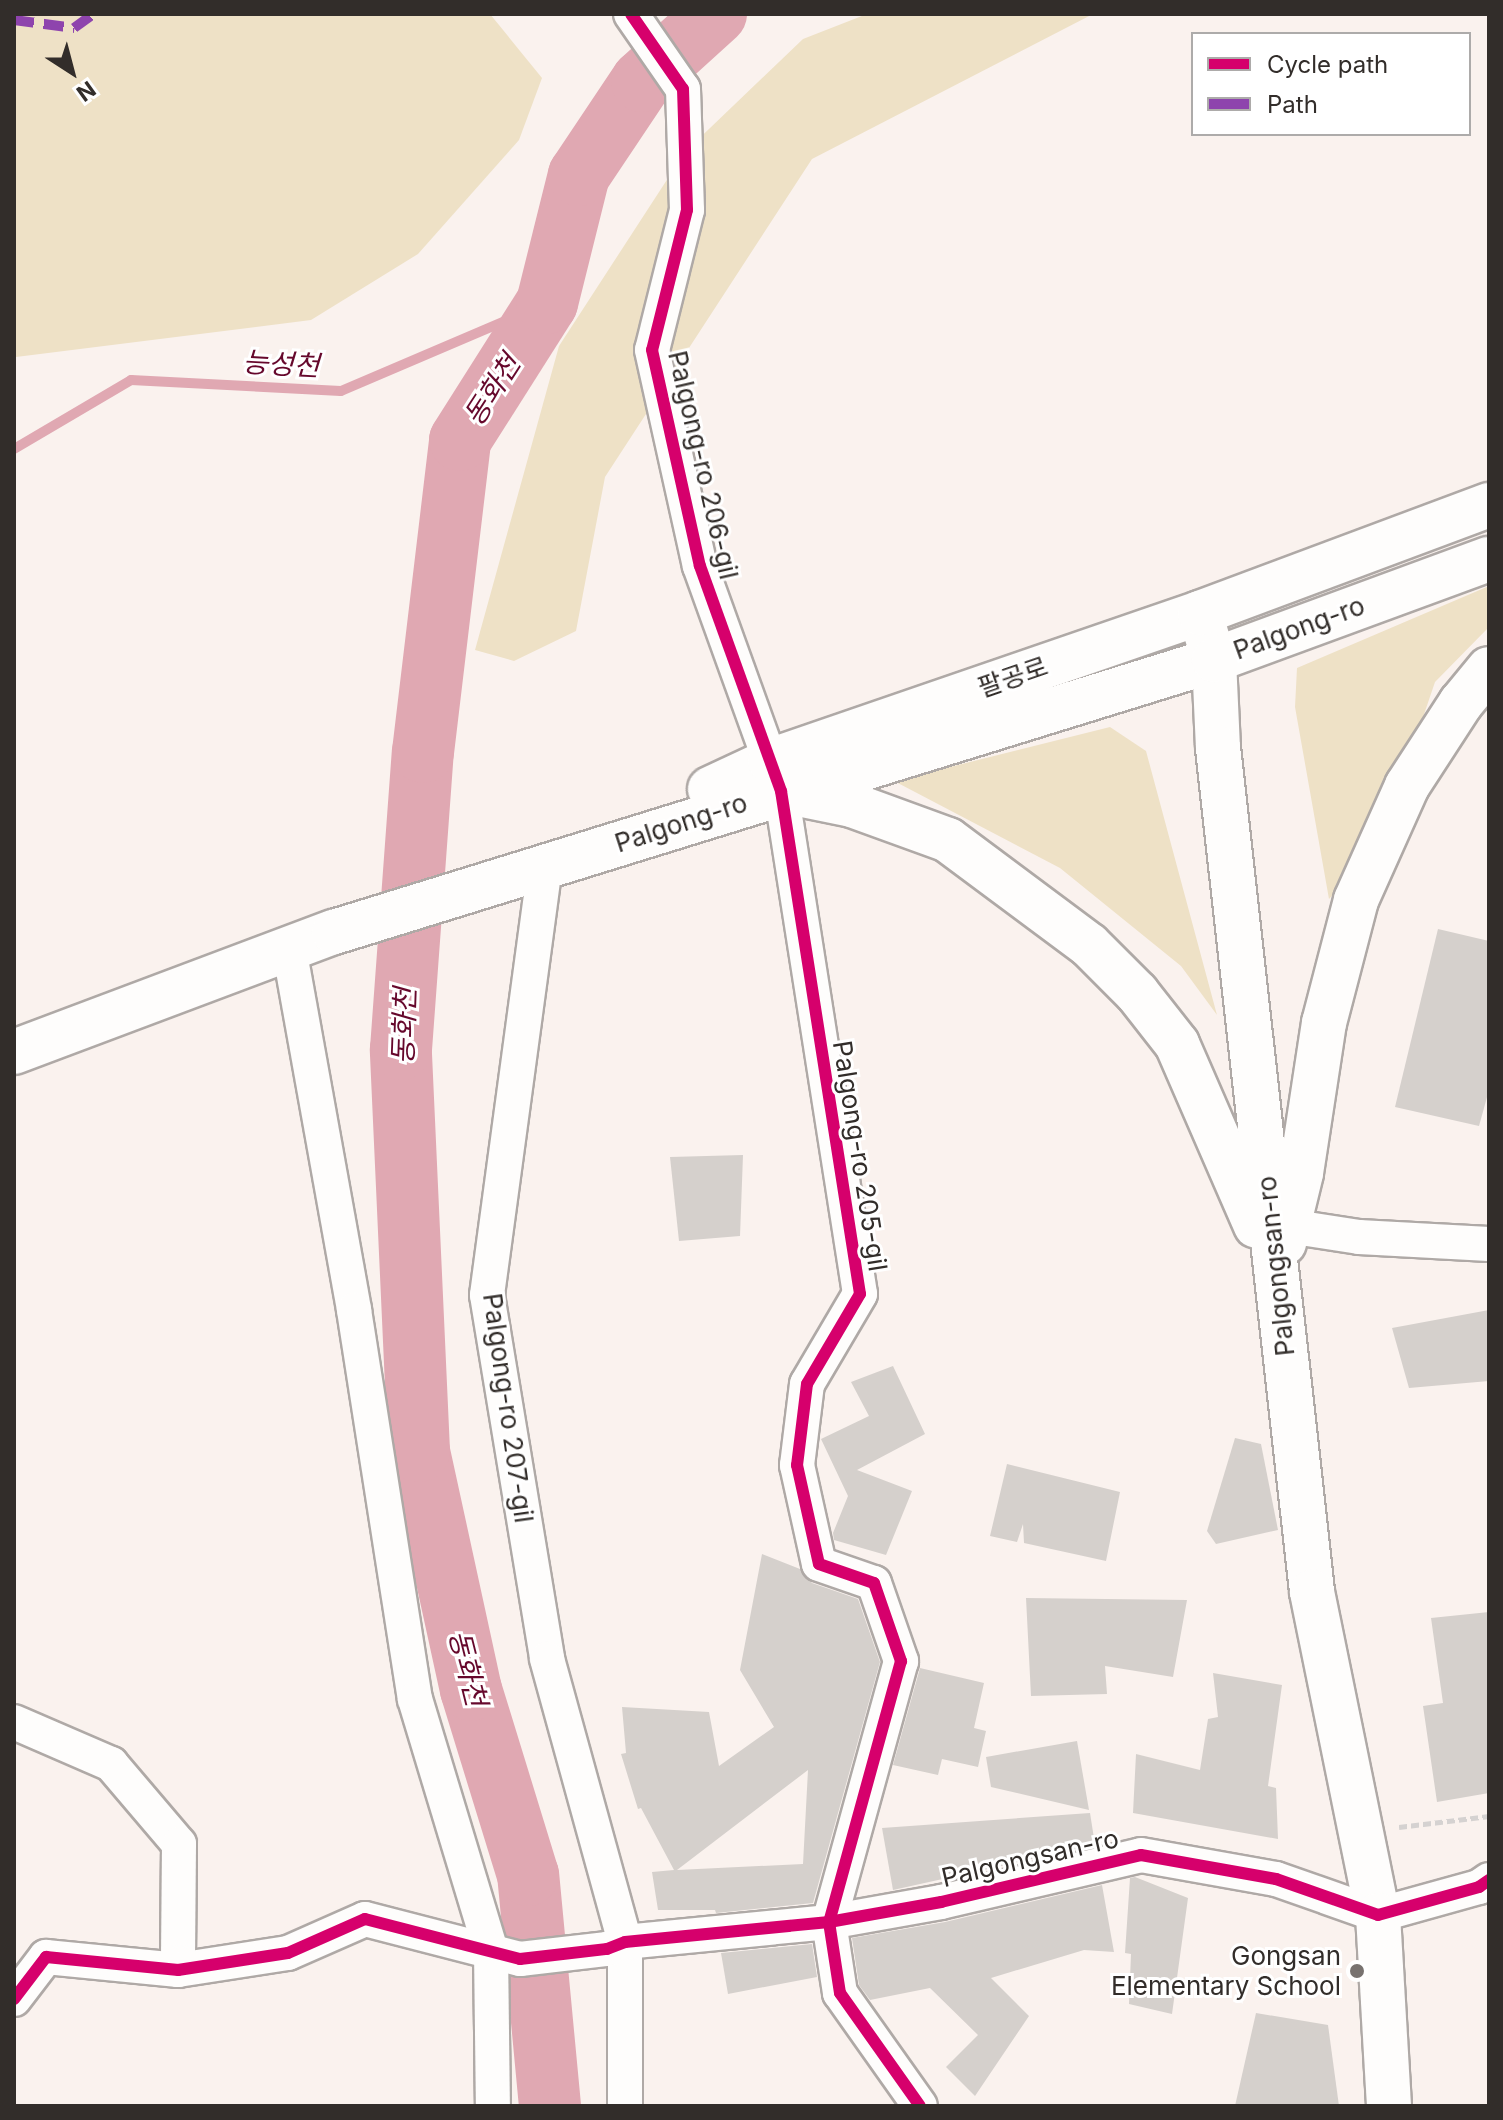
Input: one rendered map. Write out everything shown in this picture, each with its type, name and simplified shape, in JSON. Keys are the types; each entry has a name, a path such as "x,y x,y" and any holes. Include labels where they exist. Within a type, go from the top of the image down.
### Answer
{"main road":[{"name":"팔공로","path":"775,776 1489,505"},
{"name":"Palgong-ro","path":"14,1052 334,932 545,866 775,776 1214,660 1489,559"},
{"name":"Palgongsan-ro","path":"1200,613 1214,660 1218,748 1312,1592 1378,1915 1389,2106"},
{"path":"1277,1277 1301,1173 1324,1023 1356,900 1407,786 1461,703 1489,669"},
{"path":"775,776 948,840 1089,945 1137,993 1177,1044 1219,1134 1277,1277"}],"street":[{"name":"Palgong-ro 206-gil","path":"631,14 683,89 687,210 652,350 700,566 775,776"},
{"name":"Palgong-ro 205-gil","path":"775,776 860,1294 807,1384 797,1465 819,1564 874,1583 901,1661 829,1922 840,1993 920,2106"},
{"name":"Palgong-ro 207-gil","path":"545,866 487,1295 547,1659 616,1946 625,2106"},
{"path":"289,948 354,1310 415,1699 506,1955 493,2106"},
{"path":"1288,1226 1359,1237 1489,1244"},
{"path":"14,1722 111,1764 179,1844 178,1970"},
{"name":"Palgongsan-ro","path":"506,1955 829,1922 941,1902 1141,1855 1276,1879 1378,1915"},
{"path":"1378,1915 1479,1887 1489,1880"},
{"path":"14,1999 46,1957 178,1970 288,1953 365,1919 506,1955"}],"path":[{"path":"1361,1832 1489,1816"}],"shaded area":[{"path":"14,14 490,14 542,78 519,140 418,254 311,320 16,357"},
{"path":"867,14 1093,14 812,159 605,477 576,631 514,661 475,650 559,346 685,152 803,39"},
{"path":"1489,586 1489,627 1435,682 1380,844 1329,899 1295,707 1297,668"},
{"path":"1110,727 1146,751 1217,1015 1181,966 1060,868 894,781"}],"building":[{"path":"1438,929 1489,941 1489,1090 1479,1126 1395,1107"},
{"path":"743,1155 740,1236 679,1241 670,1157"},
{"path":"1489,1310 1489,1381 1409,1388 1392,1328"},
{"path":"893,1366 925,1434 857,1470 912,1491 886,1555 834,1540 833,1533 848,1496 821,1439 869,1416 851,1382"},
{"path":"1235,1438 1261,1444 1278,1530 1216,1544 1207,1531"},
{"path":"1007,1464 1120,1492 1106,1561 1024,1543 1023,1524 1017,1542 990,1536"},
{"path":"762,1554 800,1569 812,1583 858,1599 880,1662 813,1903 716,1913 715,1910 658,1910 652,1872 674,1870 641,1808 638,1809 621,1754 626,1753 622,1707 709,1712 719,1766 774,1727 740,1670","holes":["808,1770 803,1864 677,1870"]},
{"path":"1026,1598 1187,1600 1173,1677 1105,1666 1107,1694 1031,1696"},
{"path":"1489,1612 1489,1793 1437,1802 1423,1706 1443,1703 1431,1618"},
{"path":"920,1668 984,1683 974,1728 986,1731 978,1767 942,1759 938,1775 893,1765"},
{"path":"1213,1673 1282,1685 1268,1786 1276,1788 1278,1839 1133,1813 1136,1754 1200,1770 1208,1719 1218,1717"},
{"path":"1077,1741 1089,1810 991,1787 986,1757"},
{"path":"1090,1813 1095,1845 893,1890 882,1828"},
{"path":"1135,1877 1188,1898 1172,2014 1129,2004 1131,1954 1125,1953 1130,1878"},
{"path":"1102,1885 1114,1952 1084,1950 991,1978 1029,2016 975,2096 946,2067 978,2035 930,1988 870,2000 859,1985 852,1938 945,1922"},
{"path":"812,1944 817,1977 728,1994 721,1953"},
{"path":"1256,2013 1328,2025 1339,2106 1235,2106"}],"waterway":[{"name":"동화천","path":"550,2106 528,1875 471,1690 419,1451 401,1049 423,752 460,440 547,303 579,175 642,81 716,14"},
{"name":"능성천","path":"14,449 131,380 341,391 547,303"}],"marked path":[{"path":"14,20 74,28 93,14"}],"cycle path":[{"path":"631,14 683,89 687,210 652,350 700,566 781,791 860,1294 807,1384 797,1465 819,1564 874,1583 901,1661 829,1922 840,1993 920,2106"},
{"path":"14,1999 46,1957 178,1970 288,1953 365,1919 520,1959 607,1949 625,1942 829,1922 941,1902 1141,1855 1276,1879 1378,1915 1479,1887 1489,1880"}],"place":[{"name":"Gongsan Elementary School","path":"1357,1971"}]}
